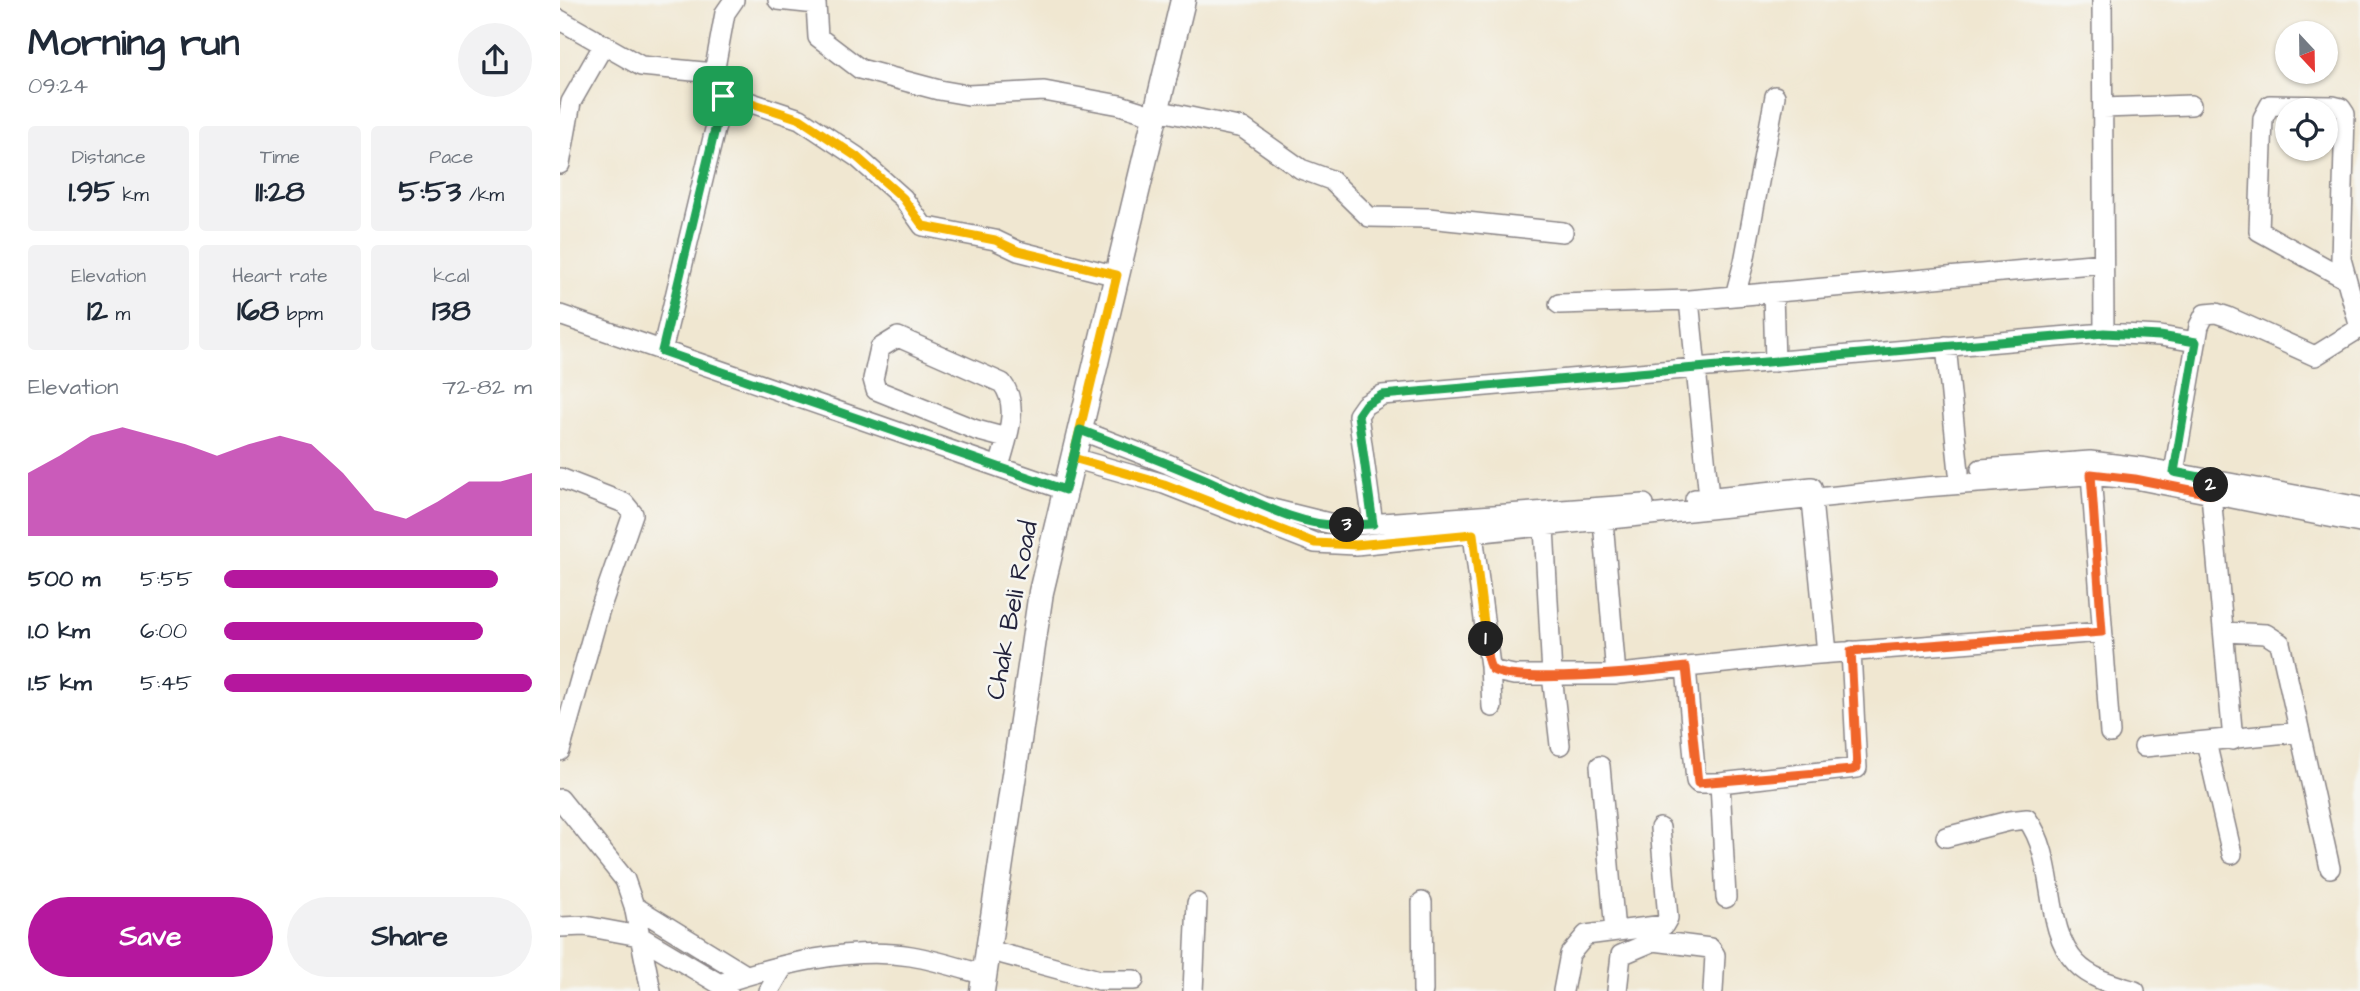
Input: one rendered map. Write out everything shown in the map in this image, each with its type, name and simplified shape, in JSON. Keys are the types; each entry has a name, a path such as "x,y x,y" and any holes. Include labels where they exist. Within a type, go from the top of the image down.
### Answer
{"main road":[{"name":"Chak Beli Road","path":"983,983 1041,592 1183,0"}],"street":[{"path":"662,351 724,99 714,73 725,13 729,3 734,0"},
{"path":"778,0 816,4 818,37 860,69 870,72 968,95 1044,91 1243,128 1301,169 1331,180 1369,217 1428,218 1563,232"},
{"path":"2102,0 2104,333"},
{"path":"560,20 641,66 714,73"},
{"path":"560,164 571,102 603,46"},
{"path":"722,93 800,119 857,157 903,198 923,226 995,240 1018,251 1117,275"},
{"path":"1735,296 1775,96"},
{"path":"2103,108 2191,105"},
{"path":"2174,472 2201,318 2216,313 2315,356 2360,328 2341,260 2345,114 2341,108 2333,106 2270,106 2263,118 2259,231 2344,278"},
{"path":"1559,304 1689,300 2103,263"},
{"path":"1773,293 1775,362"},
{"path":"1689,300 1709,497"},
{"path":"560,315 1065,490"},
{"path":"1373,524 1358,415 1365,405 1382,395 2104,333 2160,336 2196,342"},
{"path":"999,467 1006,438 1012,404 1011,394 1002,383 898,337 880,348 873,379 876,390 976,430 1006,438"},
{"path":"1946,346 1959,472"},
{"path":"1080,430 1168,464 1264,507 1341,526 1709,497 1812,500 1924,487 2091,474 2211,486 2360,507"},
{"path":"1073,458 1164,484 1315,543 1356,545 1603,521 1959,472 2090,461 2174,472 2211,486 2360,523"},
{"path":"2091,474 2110,733"},
{"path":"560,478 624,503 633,514 599,612 560,751"},
{"path":"2211,486 2233,740"},
{"path":"1812,500 1827,653"},
{"path":"1603,521 1616,675"},
{"path":"1544,527 1552,675 1560,745"},
{"path":"1473,534 1490,666 1492,707"},
{"path":"1490,666 1495,671 1514,675 1616,675 1827,653 2102,632"},
{"path":"2224,632 2266,634 2278,640 2330,868"},
{"path":"1686,667 1696,781 1720,783 1857,768 1851,651"},
{"path":"2144,747 2299,732"},
{"path":"2206,742 2232,854"},
{"path":"1600,766 1615,930"},
{"path":"1720,783 1726,898"},
{"path":"560,799 625,880 634,906 650,991"},
{"path":"1946,837 2008,821 2027,819 2042,845 2063,942 2076,963 2099,979 2135,991"},
{"path":"1563,991 1570,954 1586,935 1664,925 1668,918 1660,828"},
{"path":"1422,902 1423,991"},
{"path":"1193,991 1197,903"},
{"path":"634,906 746,975"},
{"path":"560,927 585,926 639,936 725,988 746,975 783,967 846,957 888,954 910,956 983,983"},
{"path":"660,949 670,942 670,928"},
{"path":"680,961 678,946 691,941"},
{"path":"1617,991 1621,955 1654,941 1710,948 1715,955 1713,991"},
{"path":"988,950 1099,980 1134,980"},
{"path":"769,991 783,967"}],"route":[{"path":"723,96 662,351 1065,490 1080,430 1168,464 1264,507 1341,526 1373,524 1358,415 1365,405 1382,395 1399,391 1586,379 2104,333 2160,336 2196,342 2174,472 2210,479 2211,494 2135,479 2091,474 2102,632 1851,651 1857,768 1698,783 1686,667 1610,675 1549,676 1514,675 1495,671 1490,666 1473,534 1356,545 1315,543 1164,484 1106,467 1073,458 1074,454 1080,430 1117,275 1018,251 995,240 923,226 903,198 874,169 836,146 800,119 722,93 723,96"}]}
